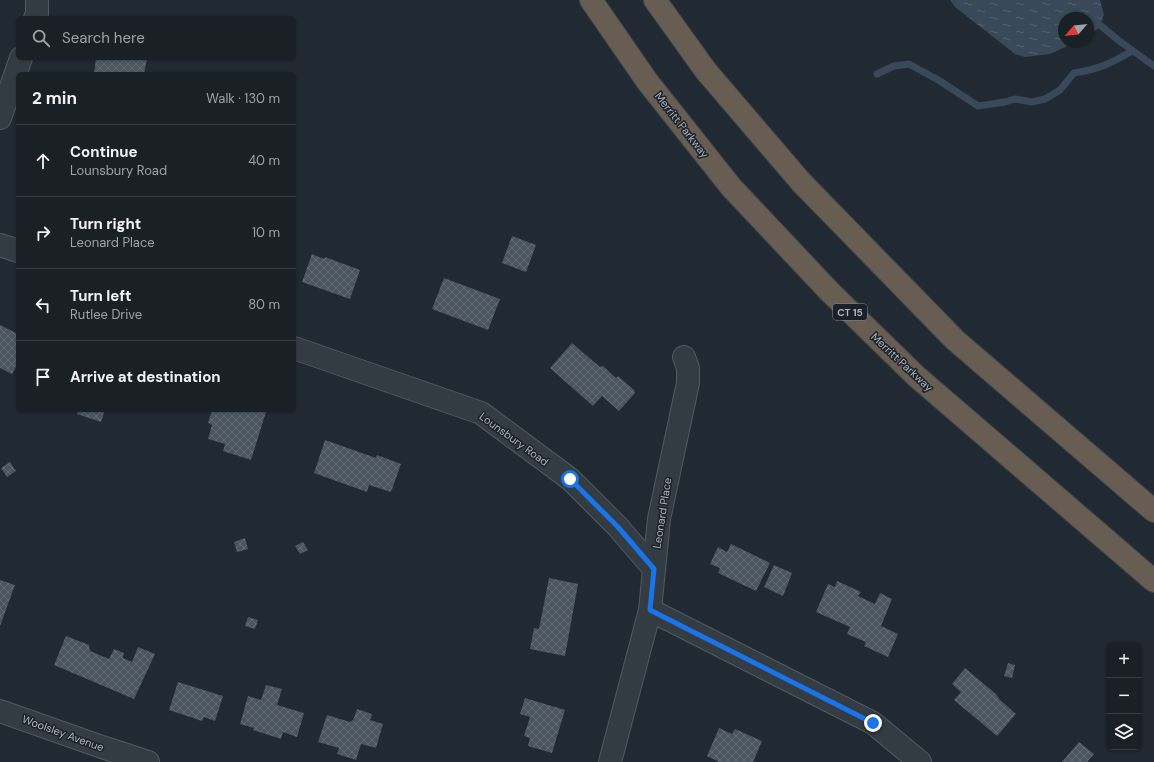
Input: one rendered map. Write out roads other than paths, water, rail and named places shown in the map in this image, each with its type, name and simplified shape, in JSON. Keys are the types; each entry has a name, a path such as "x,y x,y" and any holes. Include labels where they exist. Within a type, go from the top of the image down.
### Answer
{"highway":[{"name":"Merritt Parkway","path":"591,0 647,80 731,187 829,291 916,376 1154,581"},
{"path":"655,0 706,71 817,199 955,340 1154,511"}],"street":[{"path":"36,16 37,0"},
{"path":"16,72 20,60"},
{"path":"0,118 16,72"},
{"path":"0,245 16,250"},
{"name":"Lounsbury Road","path":"296,349 481,413 570,479 618,527 654,569"},
{"name":"Leonard Place","path":"610,762 650,610 660,519 688,383 688,368 684,357"},
{"path":"650,610 873,723 920,762"},
{"name":"Woolsley Avenue","path":"0,711 100,755 148,762"}],"water":[{"path":"950,0 1100,0 1104,15 1099,28 1094,31 1094,12 1058,12 1058,48 1063,48 1050,54 1025,57 1015,54 955,7"}],"waterway":[{"path":"1094,20 1118,40 1154,66"},
{"path":"877,74 894,66 909,64 940,81 978,106 1015,99 1032,102 1045,99 1060,90 1074,73 1091,70 1132,51"}]}
